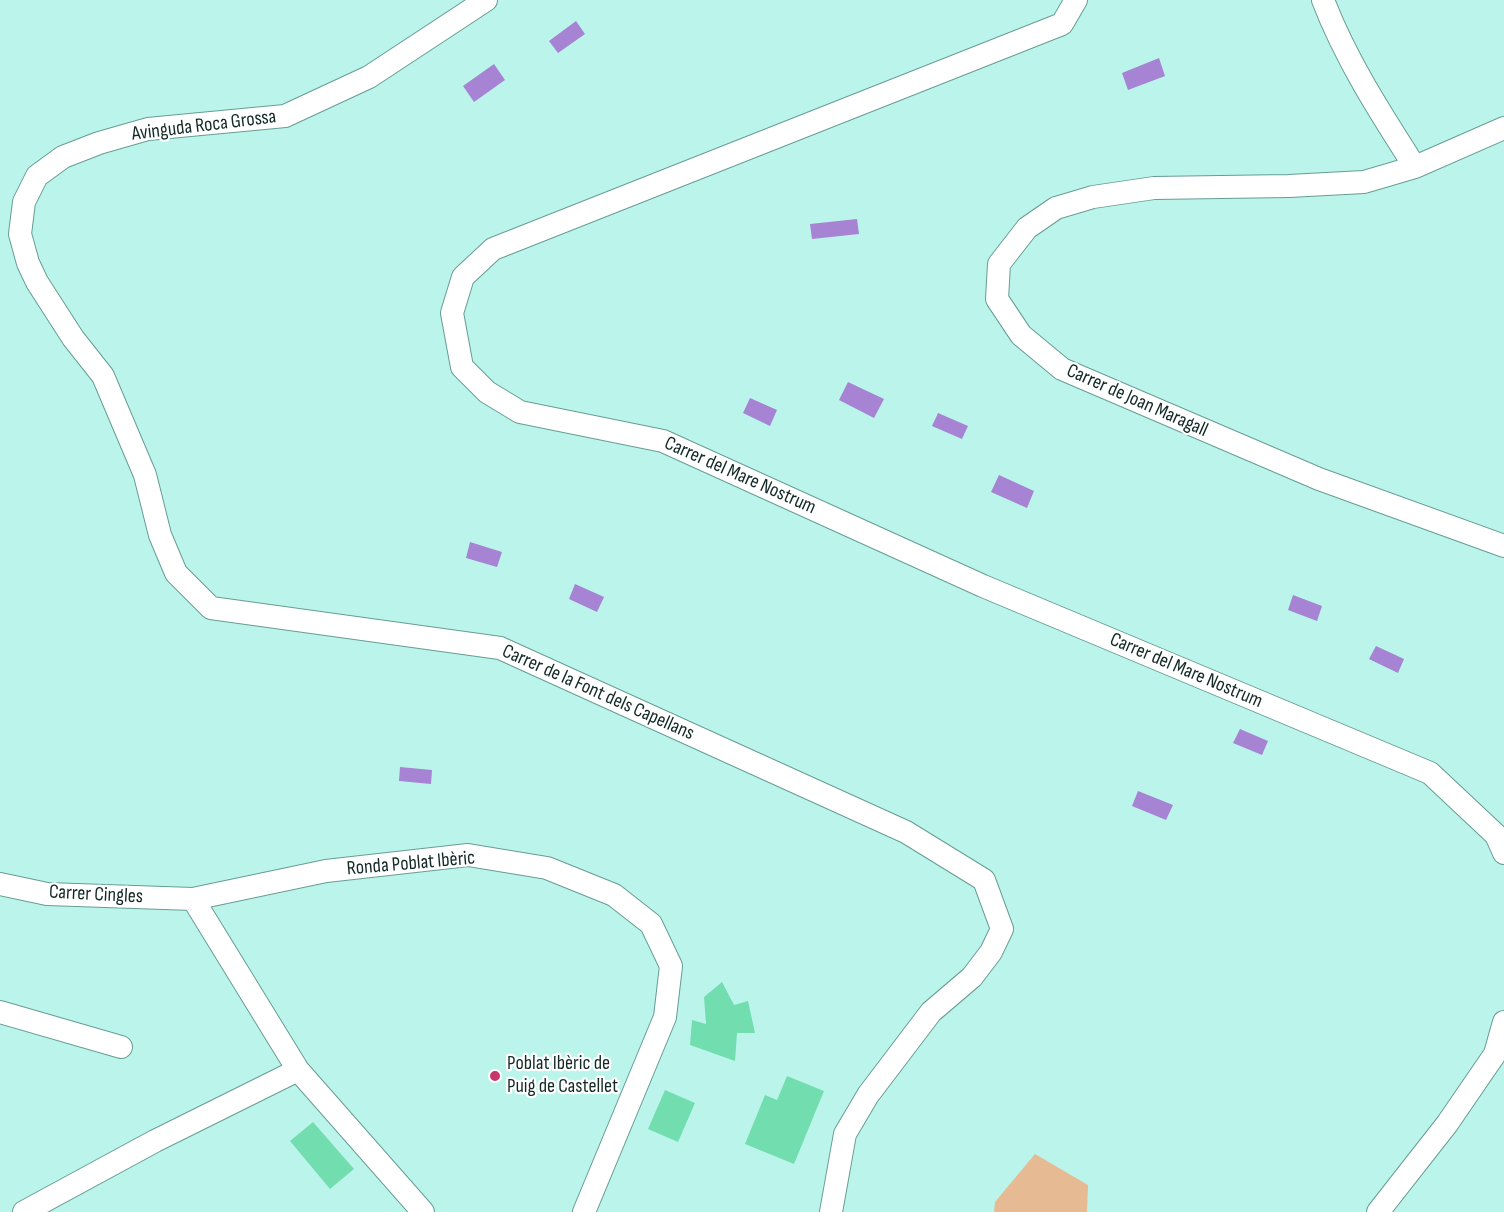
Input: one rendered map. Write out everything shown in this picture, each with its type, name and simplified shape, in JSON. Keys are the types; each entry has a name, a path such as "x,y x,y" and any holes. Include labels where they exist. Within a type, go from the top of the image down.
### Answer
{"street":[{"name":"Avinguda Roca Grossa","path":"24,202 37,176 63,157 99,143 148,129 285,116 369,76 486,0"},
{"name":"Carrer del Mare Nostrum","path":"1076,0 1062,24 493,249 463,277 452,313 462,367 487,392 520,412 663,441 983,586 1430,773 1496,835 1504,854"},
{"path":"1323,0 1333,26 1371,97 1415,167"},
{"name":"Carrer de Joan Maragall","path":"1504,128 1415,167 1364,182 1289,186 1154,188 1093,197 1056,208 1027,228 999,264 997,299 1021,334 1062,369 1318,479 1504,546"},
{"name":"Carrer de la Font dels Capellans","path":"24,202 20,234 28,263 37,282 74,338 103,376 145,476 160,535 176,573 211,608 500,648 906,832 984,880 1002,929 991,952 972,977 931,1012 868,1095 845,1134 831,1212"},
{"name":"Ronda Poblat Ibèric","path":"193,899 326,871 468,855 547,868 614,896 651,924 671,966 665,1017 584,1212"},
{"name":"Carrer Cingles","path":"0,884 47,894 193,899"},
{"path":"193,899 297,1070 423,1212"},
{"path":"0,1012 121,1047"},
{"path":"1378,1212 1447,1124 1495,1054 1504,1022"},
{"path":"24,1212 154,1141 297,1070"}],"shaded area":[{"path":"576,21 585,34 558,53 549,41"},
{"path":"1159,58 1165,76 1128,90 1122,73"},
{"path":"494,64 505,80 474,102 463,86"},
{"path":"857,219 859,234 812,239 810,224"},
{"path":"848,382 884,399 874,418 839,400"},
{"path":"750,398 777,410 770,426 743,413"},
{"path":"938,413 968,426 962,439 932,426"},
{"path":"999,475 1034,491 1027,508 991,492"},
{"path":"470,542 502,552 497,567 466,558"},
{"path":"575,584 604,597 597,612 569,599"},
{"path":"1293,595 1322,606 1317,621 1288,610"},
{"path":"1376,646 1404,659 1398,673 1369,659"},
{"path":"1240,729 1268,741 1262,755 1233,743"},
{"path":"400,767 432,770 431,784 399,781"},
{"path":"1138,791 1173,805 1166,820 1132,806"},
{"path":"1035,1154 1088,1185 1087,1212 994,1212 995,1202"}],"building":[{"path":"722,982 734,1005 748,1001 755,1033 737,1033 735,1061 690,1045 692,1020 706,1024 704,997"},
{"path":"787,1076 824,1091 794,1164 745,1144 765,1095 777,1100"},
{"path":"665,1090 695,1103 678,1142 648,1129"},
{"path":"313,1122 354,1169 330,1189 290,1141"}],"place":[{"name":"Poblat Ibèric de Puig de Castellet","path":"495,1076"}]}
